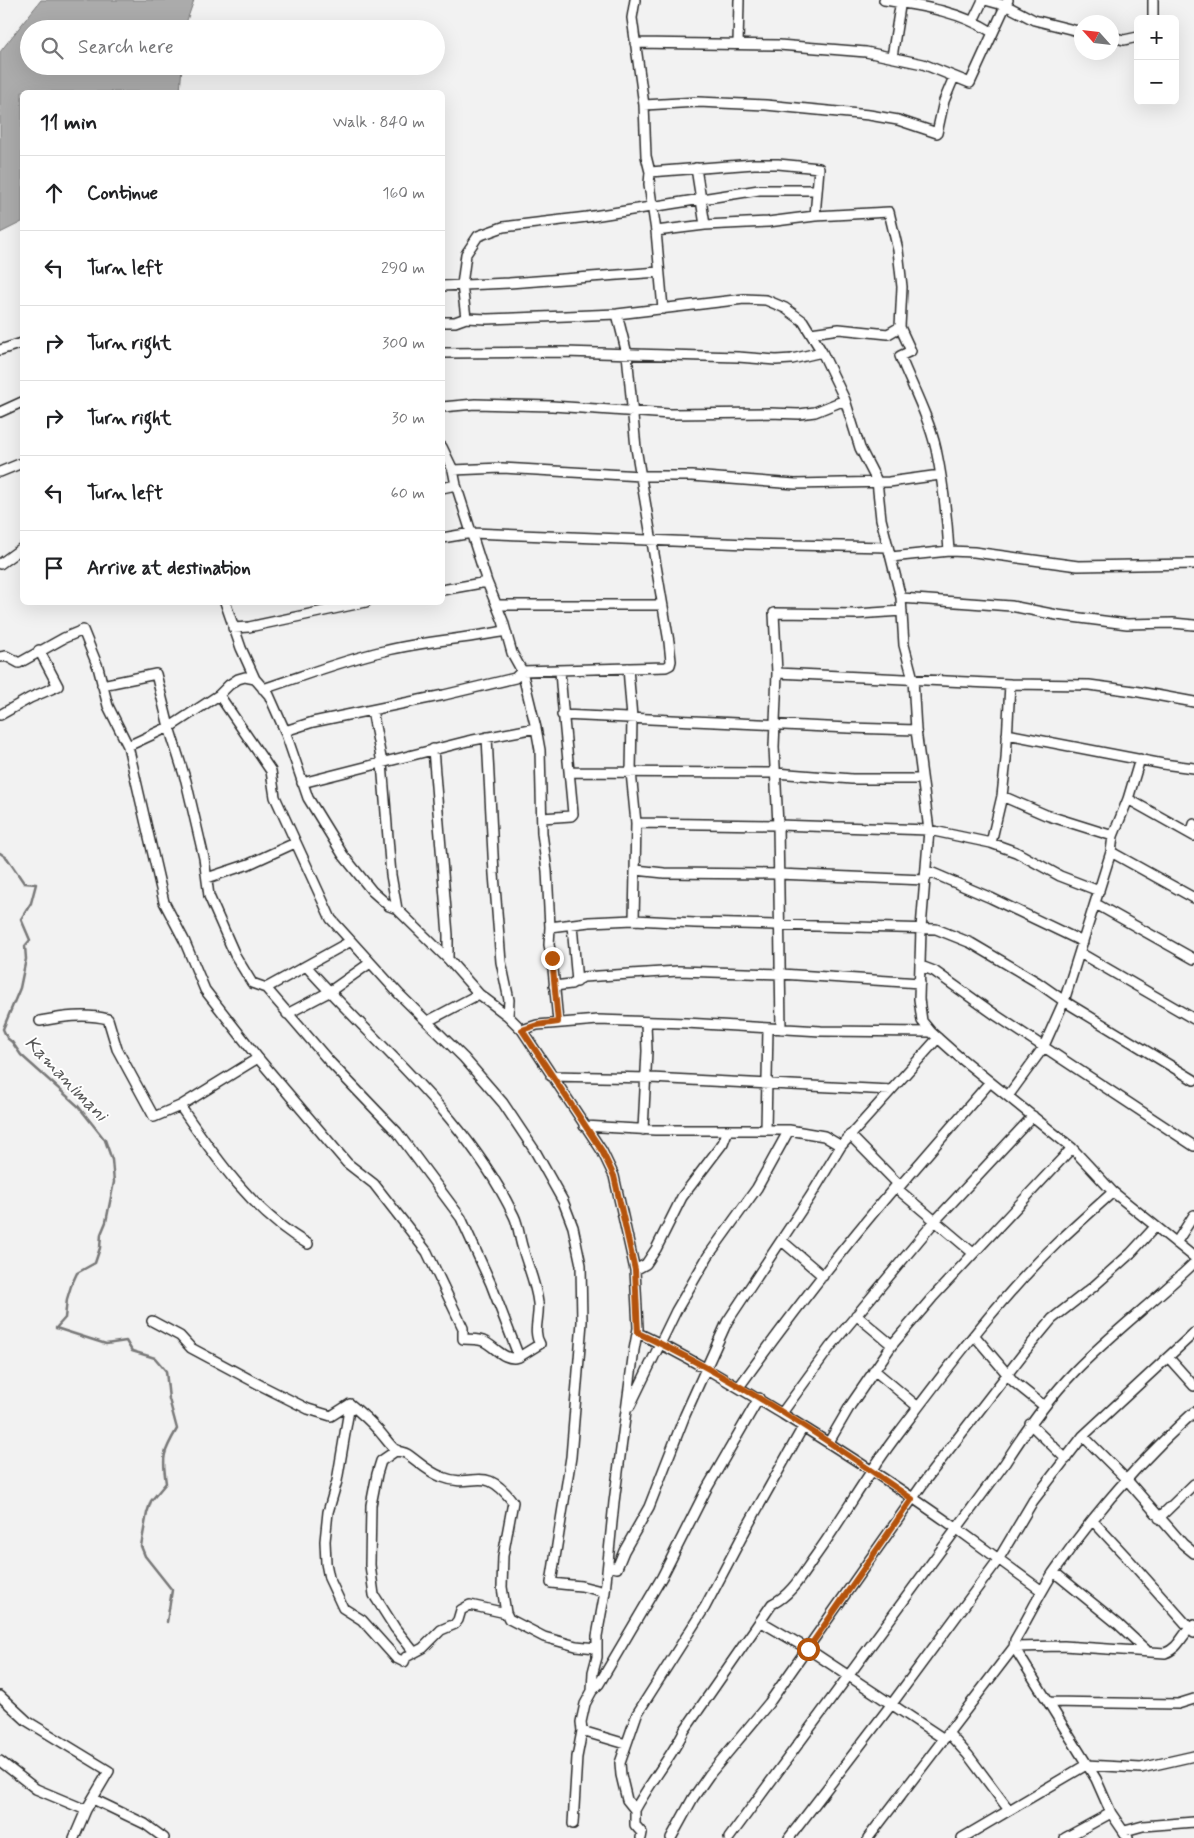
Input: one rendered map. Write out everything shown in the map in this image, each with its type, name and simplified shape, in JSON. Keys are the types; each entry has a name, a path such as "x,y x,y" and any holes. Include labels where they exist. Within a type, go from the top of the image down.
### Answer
{"street":[{"path":"635,0 632,18 644,105 646,156 650,172 649,184 656,231 663,309"},
{"path":"738,44 739,0"},
{"path":"884,0 901,1 956,14 992,32"},
{"path":"973,21 984,0 1008,3 1034,20 1074,30"},
{"path":"1153,0 1153,15"},
{"path":"892,57 901,1"},
{"path":"635,43 821,47 866,52 922,64 970,83 992,32 1008,3"},
{"path":"1119,39 1134,37"},
{"path":"644,105 698,102 766,105 869,115 898,120 937,133 944,101 954,76"},
{"path":"650,172 754,164 820,168 814,216"},
{"path":"696,168 705,225"},
{"path":"466,318 462,285 466,254 478,236 503,227 587,217 759,190 817,190"},
{"path":"656,231 705,225 768,222 814,216 889,212 898,250 902,287 900,327 911,351 900,356 935,448 947,519 949,551"},
{"path":"445,286 659,272"},
{"path":"445,322 454,322 466,318 487,319 617,314 744,299 766,300 785,308 803,322 822,352 845,400 860,448 877,481 881,519 901,598 904,645 913,679 916,730 929,830 921,928 919,999 922,1021 934,1035 1072,1148 1113,1192 1194,1257"},
{"path":"285,731 313,722 515,678 522,671 666,667 670,664 669,642 636,448 627,354 617,314"},
{"path":"811,333 839,329 888,334 900,327"},
{"path":"0,350 20,344"},
{"path":"445,352 564,352 738,357 776,360 792,359 822,352"},
{"path":"445,406 512,404 688,415 799,414 815,412 845,400"},
{"path":"0,412 20,403"},
{"path":"445,453 453,470 487,582 497,604 512,653 522,671 536,728 540,750 542,818 550,927 549,945 558,1022"},
{"path":"0,472 20,464"},
{"path":"453,470 502,468 641,476 692,476 795,484 889,482 940,475"},
{"path":"445,487 456,485"},
{"path":"445,538 472,533 748,544 888,547"},
{"path":"0,564 20,549"},
{"path":"891,557 949,551 974,552 1078,566 1194,564"},
{"path":"445,589 487,582"},
{"path":"901,598 1011,606 1057,615 1127,624 1173,623 1194,625"},
{"path":"497,604 662,605"},
{"path":"227,605 233,628 254,679 269,695 285,731 308,798 343,855 372,891 389,906 397,909 448,959 479,994 508,1016 522,1030 602,1151 614,1176 635,1270 638,1333 625,1416 605,1592 597,1636 597,1657 593,1672 592,1691"},
{"path":"233,628 249,627 352,605"},
{"path":"781,1029 778,825 774,747 777,673 774,613 856,614 902,611"},
{"path":"0,656 6,656 19,663 39,650 83,630 98,668 108,706 128,746 164,902 184,940 205,990 258,1058 347,1163 374,1184 427,1252 463,1328 463,1339 482,1341 502,1355 519,1357 540,1344 536,1326 539,1306 536,1288 522,1248 515,1218 498,1186 458,1129 415,1078 329,992 307,967"},
{"path":"263,689 384,651 505,631"},
{"path":"0,715 30,698 58,686 39,650"},
{"path":"628,668 632,718 631,772 636,823 634,920"},
{"path":"542,818 571,816 573,814 570,772 562,715 560,670"},
{"path":"777,673 1010,684 1089,685 1194,702"},
{"path":"102,684 156,674 169,727 186,781 207,878 209,896 235,955 252,982 266,988 287,1014 397,1132 461,1218 491,1284 519,1357"},
{"path":"128,746 169,727 220,695 238,679 246,677 254,679"},
{"path":"991,843 1002,796 1010,684"},
{"path":"220,695 270,771 276,798 330,919 399,994 464,1058 503,1103 535,1151 563,1201 573,1227 581,1265 582,1322 571,1457 551,1582 581,1586 605,1592"},
{"path":"372,710 382,763 391,875 397,909"},
{"path":"562,715 916,730"},
{"path":"302,783 433,749 536,728"},
{"path":"1007,734 1194,768"},
{"path":"487,738 494,874 501,962 509,1000 508,1016"},
{"path":"433,749 448,935 448,959"},
{"path":"1008,1096 1043,1048 1064,1001 1096,904 1111,852 1113,836 1128,799 1140,758"},
{"path":"570,772 776,773 852,778 922,779"},
{"path":"1002,796 1046,815 1113,836"},
{"path":"1128,799 1192,835 1194,824"},
{"path":"636,823 929,830 991,843 1016,852 1060,876 1099,891"},
{"path":"207,878 248,864 295,843"},
{"path":"1111,852 1194,898"},
{"path":"636,870 694,874 778,874 924,880"},
{"path":"924,880 928,872 935,873 1083,942"},
{"path":"1096,904 1194,959"},
{"path":"550,927 589,922 634,920 936,929 971,944 1037,982 1064,1001 1194,1080"},
{"path":"572,925 577,982"},
{"path":"266,988 351,941"},
{"path":"1080,953 1194,1019"},
{"path":"287,1014 329,992 370,963"},
{"path":"921,966 934,971 1043,1048 1194,1146"},
{"path":"554,986 577,982 583,977 678,971 781,974 920,983"},
{"path":"428,1022 479,994"},
{"path":"40,1021 68,1016 108,1019 117,1049 154,1117 180,1106 258,1058"},
{"path":"522,1030 537,1025 558,1022 598,1020 934,1035"},
{"path":"643,1130 647,1051 646,1022"},
{"path":"766,1129 768,1028"},
{"path":"608,1566 617,1568 624,1551 649,1506 685,1415 727,1322 782,1241 840,1146 891,1090 934,1035"},
{"path":"551,1076 766,1082 891,1090"},
{"path":"739,1387 864,1222 990,1082"},
{"path":"180,1106 215,1157 253,1201 288,1232 308,1244"},
{"path":"782,1413 856,1315 935,1221 1033,1116"},
{"path":"584,1126 643,1130 789,1130 824,1136 840,1146"},
{"path":"635,1270 646,1264 656,1249 682,1197 724,1142 728,1130"},
{"path":"625,1416 676,1311 708,1256 757,1188 789,1130"},
{"path":"850,1135 897,1187 973,1254"},
{"path":"829,1442 850,1406 892,1345 973,1254 1072,1148"},
{"path":"641,1838 642,1833 635,1825 635,1810 644,1792 772,1604 784,1598 798,1581 895,1437 974,1336 1056,1244 1113,1192"},
{"path":"1176,1243 1194,1215"},
{"path":"671,1838 693,1798 769,1704 792,1668 808,1649 912,1499 1007,1374 1052,1319 1132,1253 1155,1227"},
{"path":"782,1241 824,1276"},
{"path":"729,1838 1005,1463 1044,1406 1074,1372 1194,1263"},
{"path":"856,1315 892,1345"},
{"path":"152,1321 180,1336 191,1348 308,1409 331,1416 350,1404"},
{"path":"638,1333 660,1343 759,1398 829,1442 956,1528 1042,1591"},
{"path":"789,1838 891,1705 998,1560 1033,1501 1083,1436 1194,1333"},
{"path":"974,1336 1014,1382 1044,1406"},
{"path":"1168,1357 1194,1386"},
{"path":"874,1370 918,1407"},
{"path":"573,1824 576,1757 582,1731 581,1722 585,1704 592,1691 599,1684 662,1577 706,1490 759,1398"},
{"path":"350,1404 368,1418 396,1450 406,1453 442,1477 456,1481 486,1479 505,1491 513,1502 503,1556 502,1587 509,1620 544,1637 576,1646 596,1648"},
{"path":"350,1404 337,1481 328,1512 325,1541 328,1578 342,1608 362,1620 396,1658 404,1662 406,1656 423,1648 441,1630 455,1624 461,1610 470,1605 506,1613"},
{"path":"868,1838 1014,1647 1015,1640 1042,1591 1093,1521 1127,1480 1194,1412"},
{"path":"1030,1424 1066,1460"},
{"path":"635,1810 628,1800 621,1775 620,1763 637,1714 705,1607 803,1427"},
{"path":"1083,1436 1127,1480 1183,1544 1194,1553"},
{"path":"396,1450 381,1461 377,1474 371,1505 370,1565 374,1595 395,1628 414,1652"},
{"path":"1159,1518 1194,1484"},
{"path":"1014,1647 1030,1645 1146,1650 1165,1653 1172,1651 1193,1629 1093,1521"},
{"path":"1054,1572 1118,1624 1146,1650"},
{"path":"760,1621 808,1649 891,1705 946,1737 968,1755 1010,1810"},
{"path":"1014,1647 1096,1780 1112,1813 1126,1834 1143,1826 1194,1822"},
{"path":"0,1696 27,1721 110,1771 86,1810 78,1837"},
{"path":"1049,1702 1178,1704 1194,1699"},
{"path":"582,1731 626,1744"},
{"path":"962,1838 1086,1765 1141,1768 1194,1756"},
{"path":"0,1774 3,1763 36,1789 86,1810"},
{"path":"94,1799 145,1824 164,1838"},
{"path":"1065,1838 1112,1813"}],"shaded area":[{"path":"41,0 194,0 187,20 25,20"},
{"path":"20,27 20,75 181,75 180,90 20,90 20,223 0,233 0,52"}],"waterway":[{"name":"Kamanimani","path":"0,853 7,858 24,883 36,884 31,903 21,919 30,940 25,946 26,959 20,988 3,1029 7,1038 21,1055 78,1106 105,1140 112,1160 114,1182 106,1222 101,1234 100,1248 95,1263 77,1273 67,1299 65,1318 56,1328 106,1344 126,1341 132,1351 155,1358 166,1371 169,1399 177,1429 165,1455 166,1483 151,1501 141,1546 145,1556 172,1590 167,1622"}],"route":[{"path":"552,958 558,1022 537,1025 522,1030 602,1151 614,1176 635,1270 638,1333 660,1343 759,1398 829,1442 912,1499 808,1649"}]}
